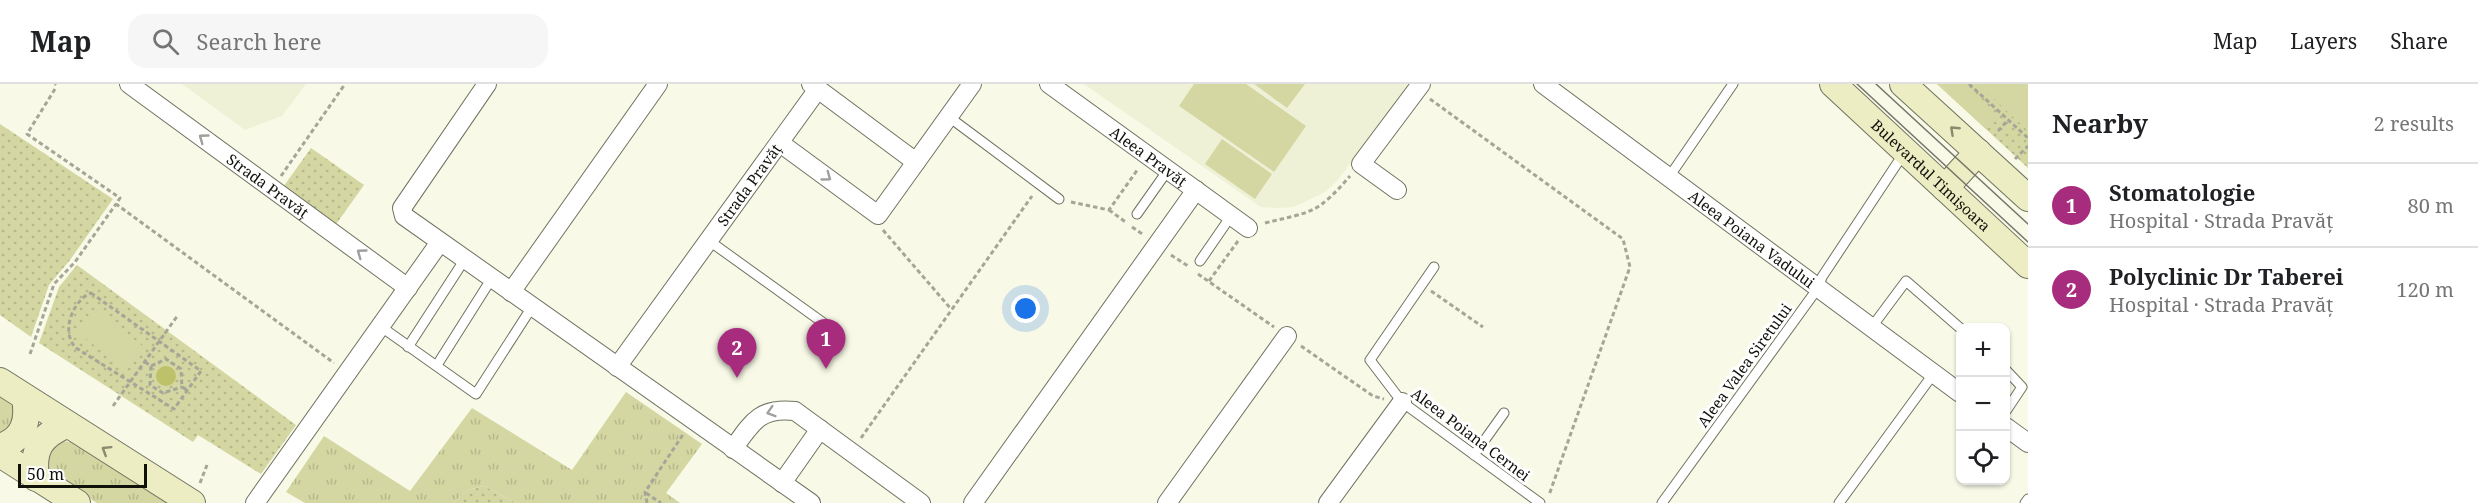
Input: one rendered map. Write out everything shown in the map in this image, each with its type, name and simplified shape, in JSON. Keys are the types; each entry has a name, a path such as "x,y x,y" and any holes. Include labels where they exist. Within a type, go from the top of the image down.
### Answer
{"main road":[{"name":"Bulevardul Timișoara","path":"1833,84 2028,265"},
{"path":"1903,84 2028,198"},
{"path":"1945,188 1978,152"},
{"path":"0,381 66,425 196,494"},
{"path":"0,447 14,440 21,432 27,413 25,398"},
{"path":"36,478 34,463 39,444 45,436 66,425"},
{"path":"0,454 76,503"}],"street":[{"name":"Strada Pravăț","path":"129,84 408,288"},
{"path":"487,84 402,208 404,216 811,503"},
{"path":"511,292 658,84"},
{"path":"780,142 878,215 972,84"},
{"name":"Aleea Pravăț","path":"1049,84 1248,228"},
{"name":"Aleea Poiana Vadului","path":"1543,84 1956,390"},
{"name":"Strada Pravăț","path":"617,367 780,142 814,87"},
{"path":"814,87 916,162"},
{"path":"1397,190 1361,164 1419,87"},
{"path":"973,503 1196,190"},
{"path":"255,503 440,242"},
{"path":"1167,503 1287,336"},
{"path":"1328,503 1402,402"},
{"path":"733,449 751,423 765,413 778,409 795,411 921,503"},
{"path":"782,483 820,429"},
{"path":"2010,430 2028,443"}],"lane":[{"path":"1669,177 1733,84"},
{"path":"949,117 1059,199"},
{"name":"Aleea Valea Siretului","path":"1662,503 1818,288 1822,277 1905,151"},
{"path":"1137,214 1168,170"},
{"path":"1200,261 1231,216"},
{"path":"708,240 836,332"},
{"path":"408,346 465,259"},
{"name":"Aleea Poiana Cernei","path":"1434,267 1370,360 1402,402 1540,503"},
{"path":"437,365 492,278"},
{"path":"1871,328 1906,281 1956,325"},
{"path":"380,326 476,394 532,307"},
{"path":"1839,503 1934,374"},
{"path":"2010,374 2022,387 2010,405"},
{"path":"1474,455 1504,413"}],"path":[{"path":"272,188 345,84"},
{"path":"1969,84 2028,138"},
{"path":"30,354 54,284 75,262 120,198 27,134 56,86"},
{"path":"1419,87 1623,239 1630,267 1546,503"},
{"path":"1998,131 2008,120"},
{"path":"2010,165 2028,146"},
{"path":"1109,210 1148,155"},
{"path":"1209,281 1248,228 1299,216 1323,206 1361,164"},
{"path":"851,452 1040,184"},
{"path":"1059,199 1109,210 1373,396 1402,402"},
{"path":"116,204 347,373"},
{"path":"878,215 881,228 951,309"},
{"path":"1422,285 1483,327"},
{"path":"94,294 201,370 187,390 174,409 74,345 67,332 68,323 85,296 94,294"},
{"path":"113,406 178,315"},
{"path":"150,366 166,359 181,369 182,387"},
{"path":"145,362 150,366"},
{"path":"150,366 150,385 163,393 182,387 187,390"},
{"path":"647,503 645,492 693,420"},
{"path":"196,494 207,465"},
{"path":"645,492 661,503"}],"shaded area":[{"path":"182,84 306,84 282,116 245,130"},
{"path":"1084,84 1408,84 1338,180 1325,192 1294,207 1278,208 1261,207"},
{"path":"166,366 173,369 176,376 173,383 166,386 159,383 156,376 159,369"}],"green space":[{"path":"1194,84 1246,84 1306,126 1274,172 1179,106"},
{"path":"1254,84 1305,84 1287,108"},
{"path":"1937,84 2028,84 2028,168"},
{"path":"1937,84 1962,84 1997,117 1986,129"},
{"path":"1978,84 2028,84 2028,131"},
{"path":"0,124 113,199 70,260 49,285 31,337 0,315"},
{"path":"1222,139 1272,174 1255,199 1205,164"},
{"path":"311,148 364,185 334,227 281,190"},
{"path":"77,265 296,425 261,474 198,435 193,442 39,343 59,287"},
{"path":"94,309 144,347 127,370 77,332"},
{"path":"626,392 702,444 666,493 680,503 516,503 484,486 468,490 453,503 305,503 286,492 324,436 410,491 472,408 572,470"},
{"path":"0,395 11,404 15,415 14,426 0,434"},
{"path":"62,441 71,442 171,503 97,503 50,475 47,470 46,459 49,450"},
{"path":"484,486 516,503 453,503 468,490"}],"tram line":[{"path":"1857,84 2028,242"},
{"path":"1876,84 2028,224"}],"place":[{"name":"Stomatologie","path":"826,369"},
{"name":"Polyclinic Dr Taberei","path":"737,378"}]}
